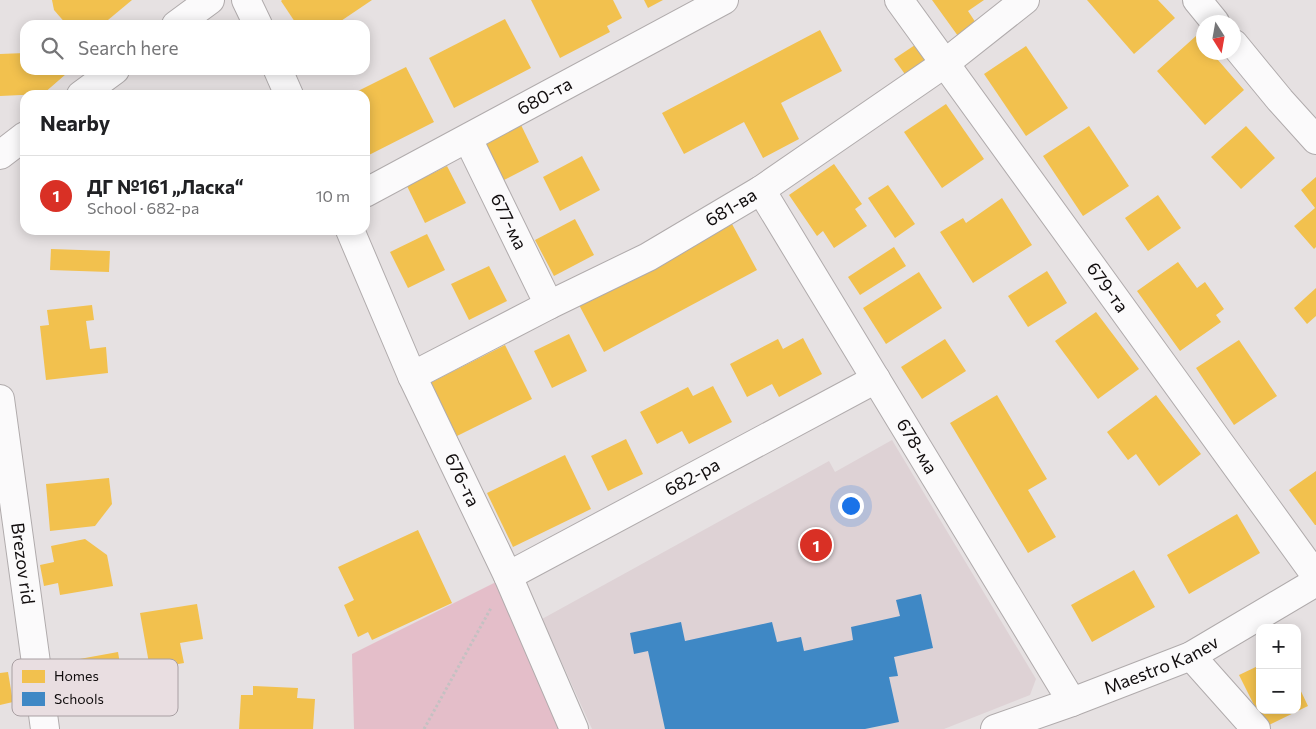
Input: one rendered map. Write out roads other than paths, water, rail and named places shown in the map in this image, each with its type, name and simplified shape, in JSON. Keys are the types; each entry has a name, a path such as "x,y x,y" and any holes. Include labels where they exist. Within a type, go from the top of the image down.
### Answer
{"street":[{"path":"183,20 210,0"},
{"path":"246,0 256,20"},
{"name":"680-та","path":"370,190 724,0"},
{"name":"679-та","path":"899,0 1316,576"},
{"name":"681-ва","path":"412,376 549,305 648,257 761,190 944,64 1025,0"},
{"path":"1197,0 1209,15"},
{"path":"1241,53 1316,140"},
{"path":"88,90 108,75"},
{"path":"280,75 287,90"},
{"name":"677-ма","path":"468,139 549,305"},
{"path":"0,155 20,140"},
{"name":"678-ма","path":"761,190 1072,702"},
{"name":"676-та","path":"352,235 412,376 508,576 574,729"},
{"name":"682-ра","path":"508,576 876,379"},
{"name":"Brezov rid","path":"0,398 36,659"},
{"name":"Maestro Kanev","path":"995,729 1072,702 1191,656 1316,582"},
{"path":"1191,656 1256,729"},
{"name":"Brezov rid","path":"44,716 46,729"}],"place":[{"name":"ДГ №161 „Ласка“","path":"816,545"}]}
